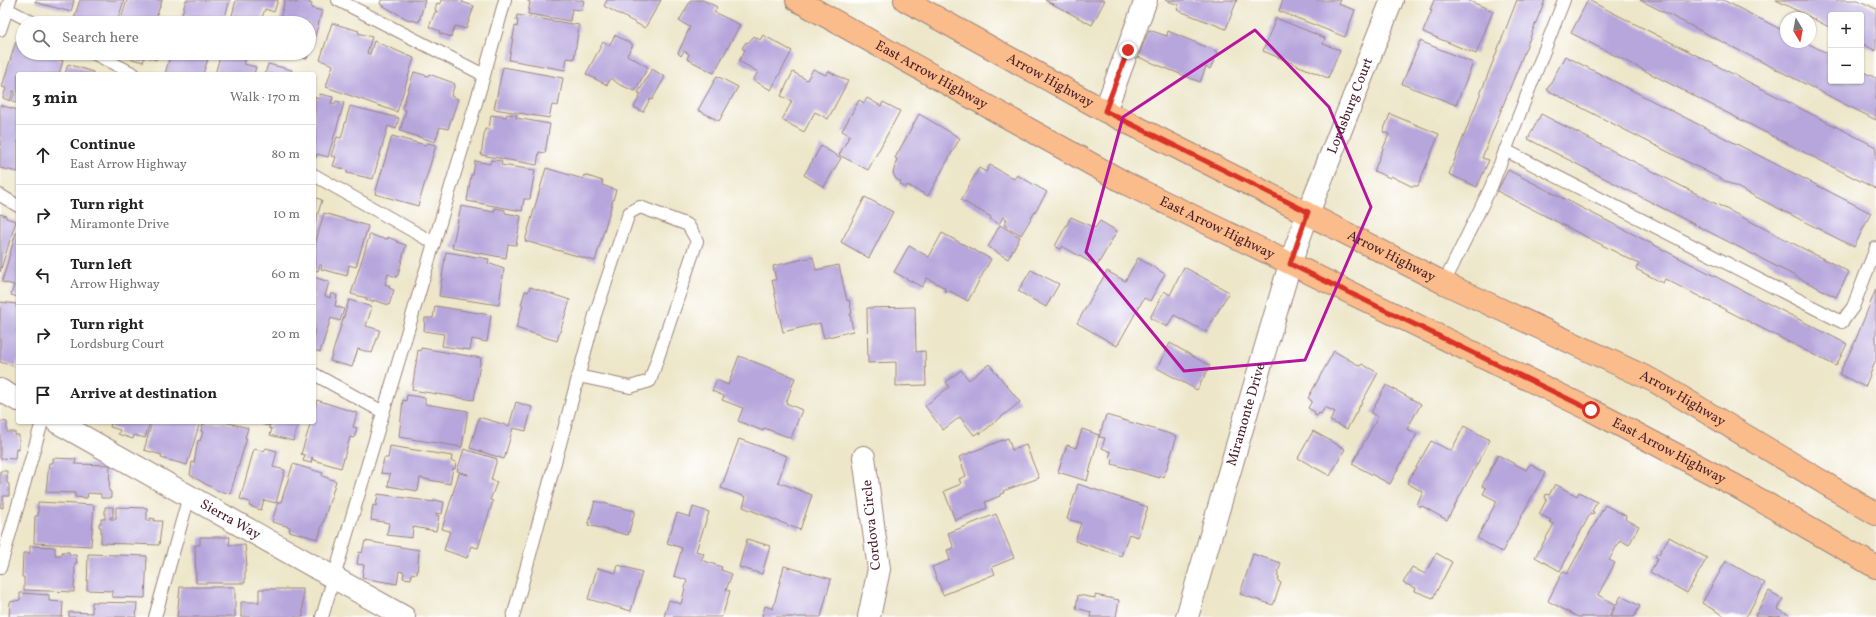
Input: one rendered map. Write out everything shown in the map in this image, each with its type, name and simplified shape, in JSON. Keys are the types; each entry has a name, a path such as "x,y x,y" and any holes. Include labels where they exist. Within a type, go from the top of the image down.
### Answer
{"main road":[{"name":"East Arrow Highway","path":"797,0 1129,185 1591,410 1734,486 1876,566"},
{"name":"Arrow Highway","path":"905,0 1105,111 1308,212 1444,283 1656,382 1876,514"}],"street":[{"path":"1105,111 1146,0"},
{"name":"Lordsburg Court","path":"1308,212 1392,0"},
{"name":"Miramonte Drive","path":"1187,617 1290,264 1308,212"},
{"path":"0,390 16,399"},
{"name":"Sierra Way","path":"61,424 404,617"},
{"name":"Cordova Circle","path":"864,457 879,570 869,617"}],"lane":[{"path":"338,0 484,75"},
{"path":"322,617 505,0"},
{"path":"1444,283 1491,188 1564,0"},
{"path":"0,30 8,5 24,16"},
{"path":"107,60 130,72"},
{"path":"1505,150 1842,322 1854,307 1876,248"},
{"path":"316,176 434,243"},
{"path":"0,195 16,205"},
{"path":"513,617 594,315 630,213 640,207 688,226 698,241 650,381 630,387 578,376"},
{"path":"316,375 382,412"},
{"path":"0,568 41,424"},
{"path":"155,617 189,496"}],"highlighted area":[{"path":"1255,30 1329,107 1371,207 1305,360 1184,371 1086,252 1123,117"}],"building":[{"path":"36,0 74,0 71,12 35,2"},
{"path":"80,0 124,0 119,16 75,16"},
{"path":"127,0 162,0 157,16 122,16"},
{"path":"186,0 230,0 225,16 189,16 182,14"},
{"path":"236,0 278,0 274,12 265,9 262,16 232,16"},
{"path":"285,0 297,3 298,0 310,2 309,3 312,4 311,8 322,11 316,33 316,16 281,16"},
{"path":"381,0 425,0 419,22 407,19 380,4"},
{"path":"441,0 463,0 462,2 474,6 466,29 455,26 451,37 439,33 440,31 429,27 435,12 437,12 435,10 437,3 440,4"},
{"path":"526,0 584,0 582,10 572,9 570,21 528,14 530,2"},
{"path":"607,0 661,0 645,28 604,6"},
{"path":"691,0 703,0 717,7 714,12 740,25 714,73 687,59 689,54 684,51 681,56 678,53 690,27 679,21"},
{"path":"1045,0 1105,0 1092,25"},
{"path":"1165,0 1237,0 1226,29 1177,10 1179,5"},
{"path":"1283,0 1340,0 1338,4 1355,10 1345,37 1279,11"},
{"path":"1434,0 1467,0 1493,11 1476,54 1423,32 1432,10 1430,10"},
{"path":"1517,0 1545,0 1482,158 1489,160 1477,187 1449,174"},
{"path":"1588,0 1876,147 1876,189 1571,33"},
{"path":"1640,0 1723,0 1780,29 1780,48 1816,48 1828,54 1828,84 1864,84 1864,72 1876,78 1876,120"},
{"path":"1776,0 1858,0 1876,9 1876,51 1864,45 1864,12 1828,12 1828,26 1816,20 1816,12 1800,12"},
{"path":"517,15 579,25 574,59 567,58 565,70 509,60 515,26 517,27"},
{"path":"1276,18 1325,38 1323,44 1340,50 1328,78 1263,51"},
{"path":"332,23 359,31 358,33 372,37 367,53 370,54 374,41 414,58 397,112 326,87 333,65 320,60"},
{"path":"1149,30 1167,36 1168,31 1218,52 1210,69 1206,67 1200,82 1138,57"},
{"path":"615,35 633,45 627,55 648,67 635,91 620,85 611,78 607,85 586,74 603,42 609,46"},
{"path":"763,35 792,51 771,90 753,80 758,72 739,61 745,50 742,48 746,42 748,43 754,36 760,40"},
{"path":"16,41 16,60 63,61 60,72 16,72 16,102 12,101 15,91 13,91 10,101 3,98 6,88 2,87"},
{"path":"1420,41 1473,63 1456,105 1402,84"},
{"path":"1565,56 1871,213 1854,247 1547,90"},
{"path":"169,60 208,60 204,72 166,72"},
{"path":"219,60 245,60 244,64 256,67 255,72 216,72"},
{"path":"68,64 93,72 66,72"},
{"path":"268,64 292,70 292,72 266,72"},
{"path":"503,67 563,78 558,106 552,105 549,118 494,109"},
{"path":"652,69 665,77 652,100 650,99 643,112 634,107 641,94 638,93"},
{"path":"813,69 826,75 828,71 848,81 828,119 815,112 804,132 782,120 792,101 781,96 793,72 807,80"},
{"path":"414,72 428,76 429,74 455,84 451,96 458,99 448,129 440,127 435,142 400,131 406,110 402,109"},
{"path":"717,76 738,87 719,121 698,110"},
{"path":"320,94 333,97 331,103 335,104 336,101 344,103 328,157 317,154 316,157 316,98 319,99"},
{"path":"867,98 881,106 883,102 900,111 868,170 839,155 850,135 842,131 859,100 864,103"},
{"path":"0,105 16,109 16,172 0,168"},
{"path":"350,106 399,118 396,129 388,126 373,179 347,173 347,170 333,166 336,157 331,156 337,137 341,138"},
{"path":"507,114 517,115 516,118 550,124 545,153 539,152 537,165 481,155 485,129 489,129 491,115 506,117"},
{"path":"919,114 960,138 928,196 907,185 906,188 900,184 901,182 896,179 893,173 897,159 895,158"},
{"path":"1390,114 1439,134 1418,186 1411,186 1391,176 1390,178 1374,171 1389,134 1383,132"},
{"path":"1541,114 1849,272 1836,297 1528,139"},
{"path":"392,136 425,145 428,143 436,145 418,206 375,194"},
{"path":"821,146 841,158 824,187 804,175"},
{"path":"491,160 502,161 501,165 535,170 530,199 524,199 522,211 467,201 475,161 490,164"},
{"path":"990,165 1014,179 1017,175 1047,192 1021,235 1004,225 1007,219 1003,217 999,224 990,219 991,217 961,200 979,168 986,172"},
{"path":"546,168 583,179 584,175 603,181 602,185 616,190 595,261 525,241"},
{"path":"1508,170 1847,344 1836,366 1665,279 1663,283 1636,269 1639,264 1497,191"},
{"path":"865,197 893,212 869,258 841,242"},
{"path":"316,198 322,200 316,220"},
{"path":"461,206 494,212 495,208 505,210 505,213 521,216 516,245 508,244 506,258 452,248"},
{"path":"324,213 368,226 356,267 349,265 347,276 321,269 322,265 320,265 318,271 316,270 316,241"},
{"path":"0,214 6,216 6,218 16,221 0,272"},
{"path":"1071,217 1095,228 1100,221 1117,231 1097,266 1062,246 1060,249 1055,246"},
{"path":"1000,225 1020,237 1008,259 988,247"},
{"path":"16,232 16,296 11,295 14,285 2,282"},
{"path":"942,233 991,259 968,301 948,290 947,292 944,290 945,288 927,278 922,287 894,272 909,246 929,257"},
{"path":"370,234 380,238 388,239 388,237 406,245 398,275 396,277 388,274 385,284 394,290 389,305 373,300 373,302 366,300 367,298 351,294"},
{"path":"446,252 489,259 488,263 504,269 499,305 439,296"},
{"path":"813,257 816,270 839,265 847,301 849,300 852,313 850,314 853,331 824,338 820,323 783,332 772,280 776,280 773,266"},
{"path":"1138,258 1165,274 1150,301 1144,298 1117,346 1077,323 1107,271 1125,281"},
{"path":"1184,267 1229,292 1206,332 1174,315 1167,327 1150,318 1164,291 1170,295"},
{"path":"1031,270 1059,284 1046,307 1018,291"},
{"path":"316,278 329,282 325,296 330,298 331,293 337,296 335,306 344,309 340,321 331,318 320,352 316,351"},
{"path":"530,287 570,300 557,341 516,328 523,305 521,305 525,291 528,292"},
{"path":"1876,289 1876,360 1865,387 1839,374 1854,344"},
{"path":"349,300 372,307 366,326 380,330 372,353 358,349 352,367 330,361"},
{"path":"0,302 16,304 16,367 0,362"},
{"path":"435,306 491,315 487,342 472,339 470,350 442,346 444,334 424,331 425,318 433,318"},
{"path":"915,307 916,352 925,351 926,385 896,386 896,362 868,363 867,308"},
{"path":"1170,343 1210,366 1197,390 1157,368"},
{"path":"421,348 481,358 474,400 412,390 418,350 421,351"},
{"path":"1334,351 1360,366 1362,364 1378,373 1347,429 1330,421 1335,412 1325,407 1321,414 1319,413 1317,416 1314,415 1315,412 1308,408 1312,401 1308,398"},
{"path":"739,356 795,378 786,403 802,410 791,438 764,428 763,431 738,421 743,408 722,400 724,396 712,391 717,380 728,385"},
{"path":"989,364 1020,402 980,434 979,432 974,435 960,417 943,430 925,406 949,387 946,382 961,370 969,380"},
{"path":"1386,385 1421,404 1407,429 1417,434 1390,484 1352,464 1378,417 1371,413"},
{"path":"407,395 425,398 425,404 468,411 462,447 399,437 403,400 406,401"},
{"path":"317,400 357,413 353,427 357,428 354,438 350,437 341,468 313,460 312,457 311,463 303,461 305,455 301,454 310,424 316,424"},
{"path":"516,402 532,407 526,431 513,428 504,459 470,448 479,417 509,426"},
{"path":"1106,415 1177,436 1164,477 1160,476 1160,478 1112,464 1113,459 1109,458 1111,452 1102,448 1105,438 1099,437"},
{"path":"0,421 7,422 7,432 15,432 15,435 19,435 19,450 16,449 15,459 0,458"},
{"path":"111,424 149,424 145,438 134,435 133,439 118,434 120,430 110,427"},
{"path":"151,424 199,424 187,465 161,458 162,455 144,450"},
{"path":"203,424 233,424 248,428 245,438 247,438 230,494 216,490 190,475 192,462 194,463 198,440 200,441 203,432 201,431"},
{"path":"270,424 298,424 293,441 270,435 272,429 269,428"},
{"path":"1464,426 1490,440 1447,520 1422,506 1417,505 1423,492 1407,483 1431,441 1451,451"},
{"path":"1082,429 1099,435 1087,481 1058,472 1067,445 1076,448"},
{"path":"1313,431 1345,449 1330,476 1298,458"},
{"path":"1008,438 1012,450 1026,445 1039,478 1003,491 1004,493 1000,494 1000,496 985,502 987,508 955,520 944,491 961,484 959,479 966,476 959,457"},
{"path":"739,439 787,456 778,482 812,495 800,530 743,507 746,497 721,488"},
{"path":"390,446 452,456 451,461 456,462 455,469 453,468 450,484 420,478 418,491 388,486 390,474 381,473 384,458 388,458"},
{"path":"266,448 277,451 273,467 285,470 276,503 264,500 261,510 249,506 250,502 240,499 254,449 264,451"},
{"path":"464,449 497,459 491,480 497,482 490,500 493,501 478,548 471,546 467,558 444,550 450,531 442,529 459,473 468,475 457,471"},
{"path":"1498,455 1526,470 1530,464 1545,473 1502,552 1477,538 1497,501 1483,494 1486,488 1482,486"},
{"path":"53,458 76,459 75,464 110,465 109,491 111,492 111,498 101,498 101,494 88,493 87,498 75,497 75,493 46,492 49,463 53,463"},
{"path":"293,464 323,473 322,476 336,481 318,539 289,531 290,527 272,522 278,502 281,502"},
{"path":"0,471 7,471 7,483 9,484 9,496 3,496 3,508 0,507"},
{"path":"1078,484 1148,507 1138,537 1129,534 1121,556 1075,541 1081,523 1067,519"},
{"path":"1555,484 1577,496 1579,492 1597,502 1592,511 1594,512 1593,515 1590,514 1560,571 1535,557 1554,524 1550,522 1551,520 1539,514 1547,499 1545,498 1546,494 1549,495"},
{"path":"378,494 434,502 434,500 444,502 442,514 436,513 436,515 439,516 436,531 413,527 412,538 387,535 389,523 371,520 373,505 376,506"},
{"path":"595,501 635,511 628,535 588,525"},
{"path":"38,502 94,505 91,546 34,543 35,516 38,516"},
{"path":"1605,505 1626,516 1625,519 1639,526 1629,545 1620,540 1609,560 1615,563 1598,595 1615,604 1609,617 1578,617 1548,601 1563,571 1567,574"},
{"path":"105,507 113,507 113,517 110,517 110,519 116,519 116,507 147,508 147,521 150,521 150,518 155,519 154,521 162,521 159,545 101,543 101,527 99,527 99,523 101,523 101,519 105,519"},
{"path":"693,507 709,512 696,551 704,554 701,560 722,567 721,570 732,574 726,590 730,591 722,617 664,617 669,600 681,604 687,580 674,576 682,548 667,543 677,513 690,517"},
{"path":"996,514 1014,558 992,567 995,574 943,595 932,567 950,560 947,550 954,548 948,533"},
{"path":"200,537 230,537 229,545 245,545 247,565 245,565 245,583 196,583 195,545 200,545"},
{"path":"1669,537 1707,558 1687,593 1650,572 1658,558 1655,557 1657,553 1659,554"},
{"path":"747,539 770,546 762,574 739,567"},
{"path":"365,541 419,550 417,574 412,573 411,579 403,578 404,572 399,571 397,584 362,578 364,565 357,564 359,552 362,553"},
{"path":"30,546 55,547 55,555 62,555 62,552 69,552 70,555 76,555 77,563 75,563 74,592 24,590 24,577 22,577 23,553 30,553"},
{"path":"1436,553 1452,562 1433,598 1415,591 1416,588 1403,583 1412,567 1425,574"},
{"path":"88,554 147,556 145,598 112,597 113,591 87,590"},
{"path":"1253,554 1281,563 1277,576 1279,577 1278,581 1281,583 1273,605 1240,594"},
{"path":"1726,561 1765,583 1746,617 1726,617 1702,603"},
{"path":"618,565 642,572 631,611 588,599 597,568 616,573"},
{"path":"784,566 831,579 821,617 762,617 765,606 773,609"},
{"path":"180,587 235,587 235,617 177,617"},
{"path":"259,589 303,589 303,617 241,617 241,602 259,602"},
{"path":"1769,591 1783,599 1778,609 1792,617 1755,616"},
{"path":"20,593 49,595 49,601 63,602 62,617 9,617 10,602 20,600"},
{"path":"1078,595 1095,598 1095,595 1119,600 1116,617 1090,617 1091,612 1076,608"},
{"path":"1621,596 1640,606 1634,617 1610,617"},
{"path":"92,602 137,603 136,617 69,617 69,612 92,613"}],"route":[{"path":"1128,50 1105,111 1308,212 1290,264 1591,410"}]}
